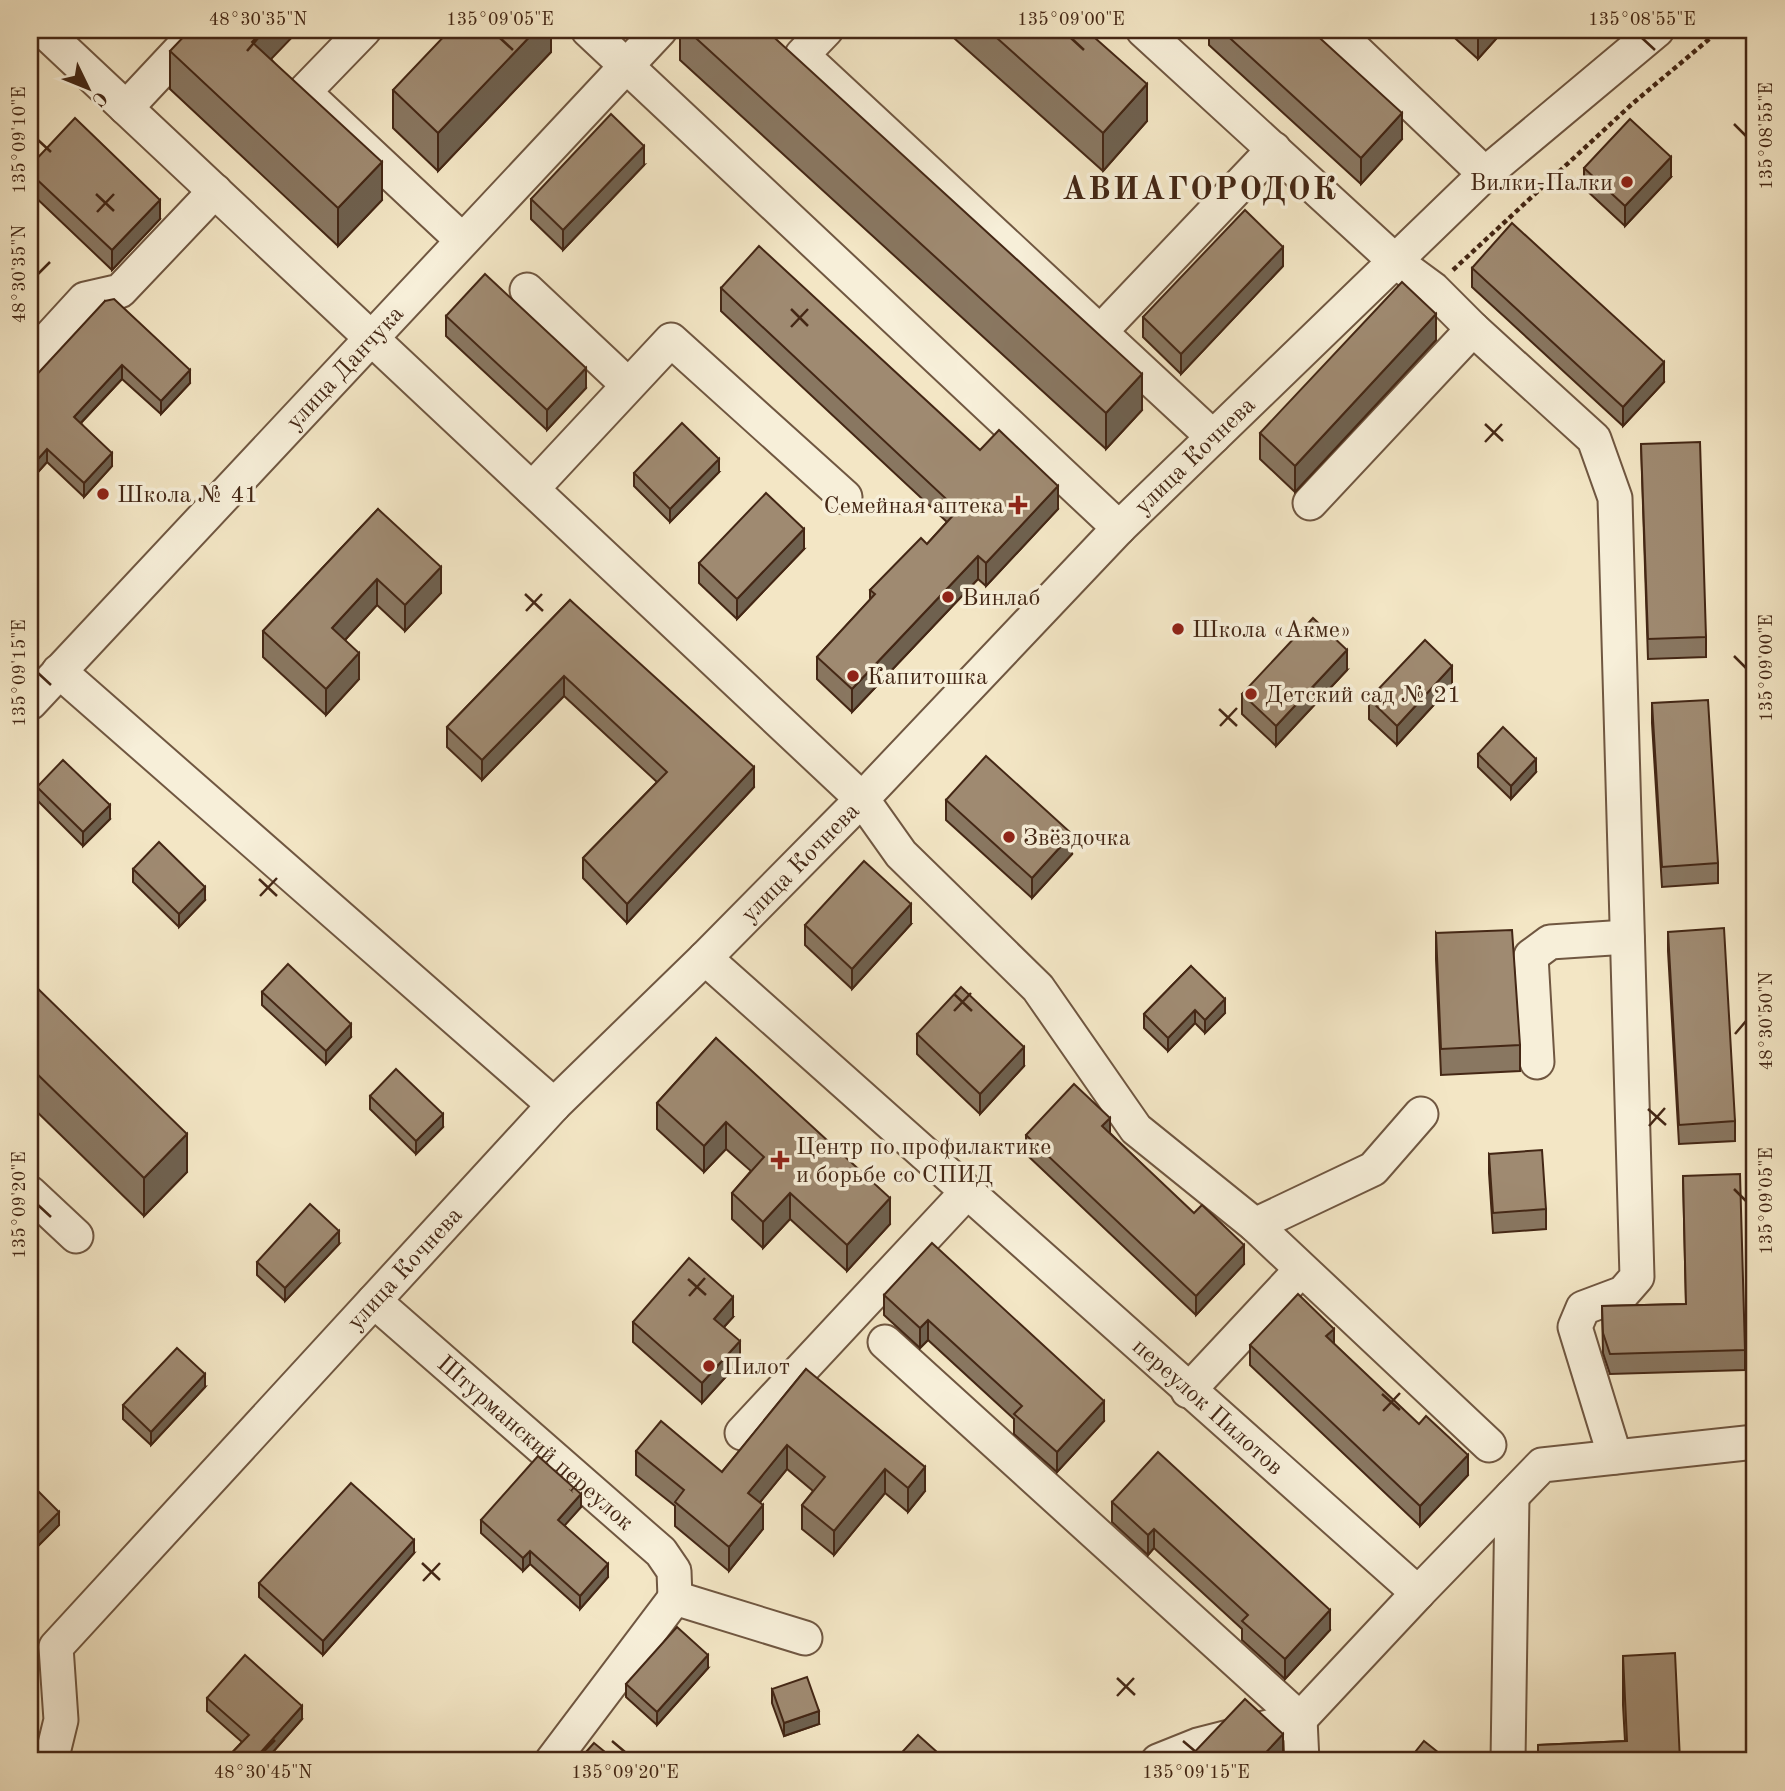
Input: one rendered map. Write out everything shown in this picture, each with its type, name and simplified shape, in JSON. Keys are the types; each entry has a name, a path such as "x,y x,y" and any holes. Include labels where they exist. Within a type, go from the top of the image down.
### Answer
{"street":[{"path":"43,30 862,799 901,854 1038,988 1136,1129 1255,1225 1489,1445"},
{"path":"126,108 199,30"},
{"path":"364,30 304,92 462,240"},
{"path":"588,30 1119,528"},
{"name":"улица Данчука","path":"30,703 660,30"},
{"path":"826,30 802,55 1213,437"},
{"path":"1143,30 1395,261 1433,289 1594,439 1615,498 1637,1278 1623,1293 1583,1308 1574,1327 1615,1457"},
{"path":"1334,30 1485,174"},
{"name":"улица Кочнева","path":"51,1761 61,1720 43,1644 373,1301 554,1105 705,958 862,799 1119,528 1485,174 1657,30"},
{"path":"1100,332 1273,149"},
{"path":"30,359 85,299 120,291 215,191"},
{"path":"527,290 628,386"},
{"path":"1310,503 1473,329"},
{"path":"532,489 671,340 845,497"},
{"path":"59,671 554,1105"},
{"path":"1537,1062 1531,956 1550,942 1627,937"},
{"name":"переулок Пилотов","path":"705,958 1188,1391 1418,1593"},
{"path":"1255,1225 1373,1169 1421,1114"},
{"path":"30,1193 76,1236"},
{"path":"742,1433 966,1193"},
{"path":"1188,1391 1301,1270"},
{"name":"Штурманский переулок","path":"373,1301 661,1552 674,1571 676,1598"},
{"path":"885,1342 1300,1719 1301,1761"},
{"path":"1158,1761 1198,1745 1300,1719 1542,1465 1755,1442"},
{"path":"1508,1761 1512,1496"},
{"path":"552,1761 676,1598 806,1638"}],"path":[{"path":"1433,289 1632,104 1720,30"}],"building":[{"path":"190,30 263,30 252,42 382,162 338,208 170,51"},
{"path":"450,30 536,30 438,133 393,90"},
{"path":"687,30 766,30 1142,374 1106,413"},
{"path":"988,30 1086,30 1147,84 1103,133"},
{"path":"1221,30 1311,30 1402,113 1361,158"},
{"path":"611,114 644,146 563,230 531,199"},
{"path":"75,118 160,200 112,250 30,173 30,166"},
{"path":"1630,119 1671,157 1625,206 1584,168"},
{"path":"1245,210 1283,247 1181,354 1143,317"},
{"path":"1512,223 1664,362 1623,407 1472,268"},
{"path":"759,246 980,450 999,430 1058,486 986,563 978,556 852,689 817,657 875,594 870,590 921,538 927,544 958,510 721,288"},
{"path":"485,274 586,368 547,410 446,316"},
{"path":"1402,282 1436,314 1295,466 1260,433"},
{"path":"114,299 190,370 161,401 122,365 74,417 112,453 84,483 47,449 30,468 30,382 105,301"},
{"path":"682,423 719,459 670,509 634,473"},
{"path":"1700,442 1706,637 1648,639 1641,444"},
{"path":"766,493 804,529 737,599 699,563"},
{"path":"378,509 441,567 405,605 377,579 332,628 359,653 326,689 263,631"},
{"path":"570,600 754,767 627,904 583,858 667,772 564,676 482,760 447,727"},
{"path":"1313,618 1347,650 1276,726 1242,694"},
{"path":"1425,640 1452,666 1397,726 1369,699"},
{"path":"1708,700 1718,863 1662,867 1652,703"},
{"path":"1503,727 1536,759 1511,786 1478,754"},
{"name":"Звёздочка","path":"986,756 1072,834 1032,878 946,800"},
{"path":"63,760 110,805 83,832 37,787"},
{"path":"159,842 205,887 179,914 133,869"},
{"path":"864,861 911,904 852,969 805,925"},
{"path":"1724,928 1735,1121 1679,1125 1668,932"},
{"path":"1512,930 1520,1045 1441,1049 1436,933"},
{"path":"288,964 351,1024 326,1051 262,992"},
{"path":"1191,966 1225,999 1205,1020 1195,1010 1168,1038 1144,1014"},
{"path":"30,981 187,1134 144,1178 30,1067"},
{"path":"961,987 1024,1047 980,1094 917,1034"},
{"name":"Центр по профилактике и борьбе со СПИД","path":"716,1038 890,1198 847,1245 790,1193 763,1222 732,1193 764,1157 726,1122 704,1146 657,1103"},
{"path":"396,1069 443,1114 416,1141 370,1096"},
{"path":"1074,1084 1110,1118 1102,1126 1194,1213 1202,1205 1244,1245 1196,1296 1026,1135"},
{"path":"1542,1150 1546,1209 1493,1213 1489,1154"},
{"path":"1740,1174 1745,1350 1610,1354 1603,1333 1602,1306 1686,1304 1683,1176"},
{"path":"310,1204 339,1231 285,1288 257,1262"},
{"path":"932,1243 1104,1401 1057,1452 1014,1414 1022,1406 928,1320 920,1328 884,1295"},
{"path":"689,1258 733,1297 714,1319 740,1341 702,1383 633,1322"},
{"path":"1298,1294 1334,1329 1326,1336 1419,1424 1426,1416 1468,1455 1420,1506 1250,1345"},
{"path":"177,1348 205,1374 151,1432 123,1405"},
{"path":"806,1369 925,1467 908,1488 885,1469 834,1531 802,1505 825,1477 787,1445 748,1493 763,1505 729,1547 675,1502 684,1490 636,1451 661,1421 722,1472"},
{"path":"1158,1452 1330,1610 1285,1659 1242,1621 1248,1615 1154,1529 1148,1535 1112,1502"},
{"path":"538,1456 581,1494 558,1520 608,1564 580,1596 530,1551 523,1558 481,1520"},
{"path":"30,1483 59,1512 32,1539 30,1536"},
{"path":"351,1483 414,1540 323,1641 259,1583"},
{"path":"677,1627 708,1655 657,1712 626,1684"},
{"path":"1675,1653 1680,1761 1538,1761 1538,1745 1627,1741 1623,1656"},
{"path":"245,1655 302,1706 253,1761 224,1761 249,1735 207,1698"},
{"path":"807,1677 819,1711 784,1723 772,1689"},
{"path":"1245,1699 1283,1734 1258,1761 1186,1761"},
{"path":"918,1735 947,1761 894,1761"},
{"path":"1424,1741 1449,1761 1408,1761"},
{"path":"594,1743 616,1761 578,1761"}],"place":[{"name":"Вилки-Палки","path":"1627,182"},
{"name":"Школа № 41","path":"103,494"},
{"name":"Семейная аптека","path":"1018,505"},
{"name":"Винлаб","path":"948,597"},
{"name":"Школа «Акме»","path":"1178,629"},
{"name":"Капитошка","path":"853,676"},
{"name":"Детский сад № 21","path":"1251,694"},
{"name":"Звёздочка","path":"1009,837"},
{"name":"Центр по профилактике и борьбе со СПИД","path":"780,1160"},
{"name":"Пилот","path":"709,1366"}],"district":[{"name":"АВИАГОРОДОК","path":"1200,188"}]}
